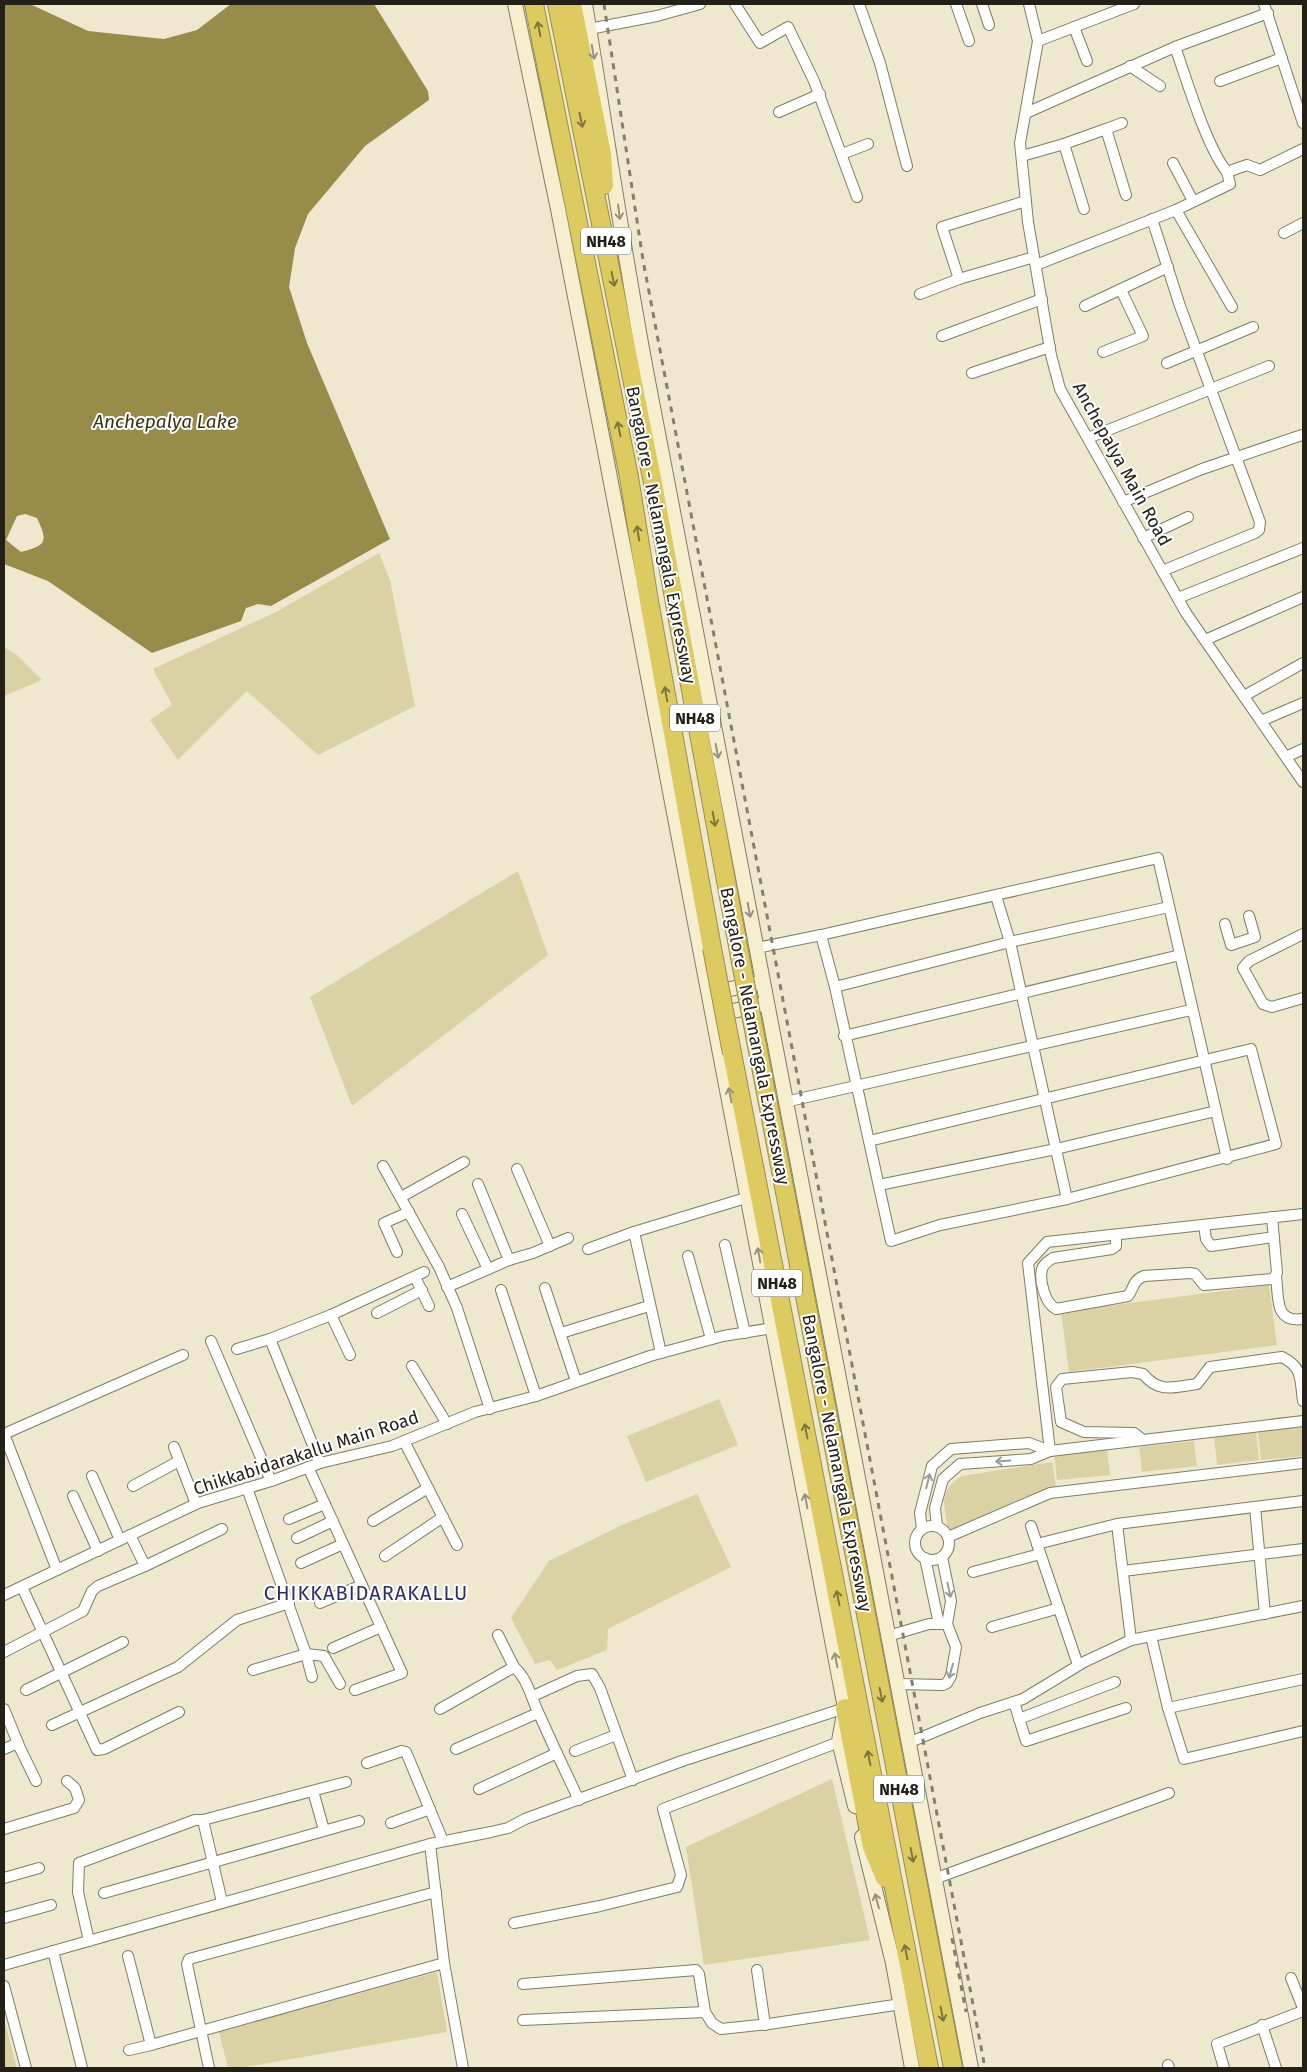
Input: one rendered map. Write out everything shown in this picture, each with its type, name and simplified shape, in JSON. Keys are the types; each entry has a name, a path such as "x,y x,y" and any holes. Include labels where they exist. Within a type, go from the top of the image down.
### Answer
{"highway":[{"name":"Bangalore - Nelamangala Expressway","path":"534,4 629,477 649,601 714,958 928,2068"},
{"name":"Bangalore - Nelamangala Expressway","path":"557,4 652,478 953,2068"},
{"path":"572,4 602,154 609,256"},
{"path":"845,1708 872,1847 898,1908"}],"street":[{"path":"515,4 561,222 661,737 692,913 714,1015 845,1708 839,1742 893,1963 912,2068"},
{"path":"585,4 616,185 625,261 971,2068"},
{"path":"589,29 657,16 700,4"},
{"path":"735,4 760,43 788,27 820,94 857,197"},
{"path":"859,4 880,63 907,166"},
{"path":"956,4 969,42"},
{"path":"982,4 989,25"},
{"name":"Anchepalya Main Road","path":"1029,4 1038,41 1020,143 1035,261 1050,347 1060,389 1178,598 1303,782"},
{"path":"1038,41 1134,4"},
{"path":"1026,113 1175,46 1266,8 1303,123"},
{"path":"1074,27 1087,61"},
{"path":"920,294 960,279 1035,261 1152,220 1230,184 1227,172 1222,166 1204,126 1175,46"},
{"path":"1220,81 1282,58"},
{"path":"1130,66 1160,86"},
{"path":"779,112 820,94"},
{"path":"1022,156 1064,144 1122,123"},
{"path":"1106,129 1126,195"},
{"path":"842,154 868,144"},
{"path":"1064,144 1084,209"},
{"path":"1227,172 1248,165 1260,170 1303,149"},
{"path":"1173,163 1193,201"},
{"path":"960,279 942,227 1026,201"},
{"path":"1176,210 1232,307"},
{"path":"1152,220 1260,522 1259,530 1162,571"},
{"path":"1284,233 1303,223"},
{"path":"1085,306 1168,267"},
{"path":"1103,352 1143,336 1121,290"},
{"path":"942,336 1042,299"},
{"path":"1167,363 1253,327"},
{"path":"972,374 1050,347"},
{"path":"1088,438 1269,366"},
{"path":"1123,502 1236,458 1302,435"},
{"path":"1143,538 1188,517"},
{"path":"1178,598 1303,548"},
{"path":"1205,640 1303,597"},
{"path":"1244,696 1303,663"},
{"path":"1261,721 1303,702"},
{"path":"1286,757 1303,749"},
{"path":"757,948 821,936 1158,858 1191,1010 1227,1158"},
{"path":"996,896 1010,942 1019,992 1067,1198"},
{"path":"835,987 1010,942 1170,907"},
{"path":"1249,916 1255,937 1263,954"},
{"path":"1225,924 1231,945 1255,937"},
{"path":"1303,934 1249,961 1244,968 1263,1004 1272,1007 1303,998"},
{"path":"821,936 835,987 844,1036 891,1241 940,1225 1067,1198 1276,1144 1251,1049 869,1141"},
{"path":"844,1036 1019,992 1180,955"},
{"path":"709,993 764,982"},
{"path":"714,1015 768,1003"},
{"path":"785,1102 1191,1010"},
{"path":"879,1185 1056,1150 1216,1111"},
{"path":"401,1197 464,1162"},
{"path":"384,1166 410,1212 457,1308 490,1409"},
{"path":"517,1169 550,1246"},
{"path":"478,1184 509,1260"},
{"path":"588,1249 634,1232 749,1197"},
{"path":"397,1252 384,1223 410,1212"},
{"path":"462,1214 488,1269"},
{"path":"1050,1451 1028,1263 1047,1242 1303,1214"},
{"path":"1272,1217 1280,1311 1289,1320 1303,1319"},
{"path":"1204,1225 1206,1239 1211,1246 1274,1237"},
{"path":"634,1232 661,1353"},
{"path":"1116,1235 1116,1246 1112,1249 1054,1258 1045,1263 1042,1270 1044,1288 1045,1296 1050,1306 1056,1309 1128,1296 1133,1284 1138,1278 1144,1276 1190,1272 1195,1274 1204,1285 1273,1279 1276,1277"},
{"path":"447,1287 509,1260 568,1238"},
{"path":"725,1245 745,1333"},
{"path":"688,1256 711,1339"},
{"path":"237,1348 270,1339 330,1316 420,1274 422,1290 429,1306"},
{"path":"545,1288 576,1381"},
{"path":"377,1313 422,1290"},
{"path":"501,1290 536,1396"},
{"path":"561,1332 649,1306"},
{"path":"330,1316 350,1355"},
{"name":"Chikkabidarakallu Main Road","path":"4,1595 196,1504 271,1481 320,1463 404,1441 475,1412 536,1396 661,1353 711,1339 772,1328"},
{"path":"270,1339 320,1463"},
{"path":"211,1341 271,1481"},
{"path":"57,1570 4,1434 183,1355"},
{"path":"1143,1440 1134,1433 1084,1432 1069,1427 1061,1422 1056,1387 1062,1379 1132,1372 1143,1374 1152,1384 1162,1388 1197,1384 1210,1367 1282,1357 1292,1362 1299,1370 1303,1401"},
{"path":"412,1366 447,1424"},
{"path":"937,1526 935,1508 943,1479 960,1464 1031,1459 1050,1451 1303,1421"},
{"path":"404,1441 458,1545"},
{"path":"922,1529 920,1513 932,1466 951,1449 1029,1442 1050,1451"},
{"path":"174,1447 196,1504"},
{"path":"133,1486 179,1461"},
{"path":"948,1537 1050,1493 1303,1463"},
{"path":"308,1467 402,1673 355,1690"},
{"path":"92,1476 120,1540"},
{"path":"247,1488 289,1603 312,1676"},
{"path":"373,1521 428,1488"},
{"path":"73,1496 98,1550"},
{"path":"973,1572 1117,1524 1203,1515 1256,1506 1303,1501"},
{"path":"289,1519 325,1504"},
{"path":"1256,1506 1265,1614"},
{"path":"385,1556 443,1517"},
{"path":"297,1538 333,1521"},
{"path":"1117,1524 1131,1640"},
{"path":"930,1526 937,1526 943,1529 948,1537 949,1547 942,1557 934,1560 920,1555 916,1546 916,1537 922,1529 930,1526"},
{"path":"1031,1526 1078,1665"},
{"path":"4,1652 83,1611 92,1591 98,1586 222,1529"},
{"path":"130,1535 145,1566"},
{"path":"301,1563 344,1544"},
{"path":"1123,1571 1303,1550"},
{"path":"942,1557 951,1601 943,1624"},
{"path":"897,1684 943,1686 951,1676 956,1647 943,1624 925,1558"},
{"path":"320,1603 362,1585"},
{"path":"22,1588 97,1750 104,1749 179,1712"},
{"path":"52,1726 178,1667 237,1620 289,1603"},
{"path":"908,1743 980,1713 1014,1702 1078,1665 1131,1640 1303,1606"},
{"path":"992,1627 1059,1608"},
{"path":"888,1636 929,1624 943,1624"},
{"path":"333,1648 381,1627"},
{"path":"498,1635 514,1667 520,1672 533,1696 538,1714 579,1800"},
{"path":"1151,1636 1168,1708 1184,1759 1303,1731"},
{"path":"26,1690 123,1642"},
{"path":"252,1670 306,1654 324,1656 340,1684"},
{"path":"440,1709 514,1667"},
{"path":"533,1696 577,1676 592,1674 633,1780"},
{"path":"1168,1708 1303,1679"},
{"path":"1020,1719 1115,1682"},
{"path":"1014,1702 1026,1741 1126,1708"},
{"path":"4,1965 430,1844 508,1828 525,1819 682,1761 845,1708"},
{"path":"4,1709 36,1781"},
{"path":"456,1748 538,1714"},
{"path":"575,1751 616,1735"},
{"path":"514,1923 600,1906 678,1887 682,1875 663,1810 839,1742"},
{"path":"4,1750 18,1743"},
{"path":"367,1763 402,1751 406,1752 443,1841"},
{"path":"479,1789 556,1753"},
{"path":"4,1829 74,1808 79,1800 75,1788 67,1781"},
{"path":"88,1942 78,1892 79,1863 195,1820 203,1820 346,1782"},
{"path":"313,1791 324,1830"},
{"path":"934,1879 1169,1793"},
{"path":"391,1823 430,1809"},
{"path":"203,1820 222,1902"},
{"path":"104,1893 359,1821"},
{"path":"430,1844 444,1963 463,2068"},
{"path":"4,1878 39,1868"},
{"path":"209,2068 187,1964 191,1958 436,1892"},
{"path":"4,1918 51,1905"},
{"path":"53,1951 82,2068"},
{"path":"128,1956 151,2045"},
{"path":"129,2050 201,2032 444,1963"},
{"path":"523,1984 696,1970 699,1974 705,2012 712,2023 721,2029 765,2025 900,2004"},
{"path":"757,1970 765,2025"},
{"path":"1224,2068 1217,2044 1303,2010 1291,1978"},
{"path":"4,1986 26,2068"},
{"path":"523,2020 705,2012"},
{"path":"1262,2025 1276,2068"}],"shaded area":[{"path":"379,553 390,580 415,706 318,755 247,691 178,760 150,720 172,705 153,669 276,612"},
{"path":"4,647 17,655 42,680 4,696"},
{"path":"518,871 548,955 352,1106 310,997"},
{"path":"1269,1285 1277,1345 1069,1372 1061,1312"},
{"path":"719,1399 738,1445 646,1482 627,1436"},
{"path":"1303,1426 1303,1456 1261,1460 1258,1431"},
{"path":"1256,1431 1259,1460 1217,1465 1214,1436"},
{"path":"1194,1441 1197,1466 1142,1472 1139,1447"},
{"path":"1107,1448 1110,1475 1057,1480 1054,1453"},
{"path":"1052,1462 1056,1486 1043,1490 949,1534 944,1509 945,1494 948,1488 962,1476"},
{"path":"697,1494 731,1567 608,1629 607,1650 557,1670 550,1660 535,1664 511,1618 549,1561 620,1526"},
{"path":"832,1779 870,1940 704,1965 686,1847"},
{"path":"437,1972 447,2032 240,2068 228,2068 219,2032"},
{"path":"4,2019 17,2068 4,2068"}],"water":[{"name":"Anchepalya Lake","path":"4,4 30,4 88,31 164,39 197,30 231,4 374,4 428,91 429,100 365,146 308,214 295,248 289,287 307,343 390,539 271,606 258,604 246,608 241,621 152,653 48,581 4,564","holes":["25,514 37,518 44,537 43,541 36,547 21,552 6,540 17,516"]}],"railway":[{"path":"604,4 643,260 985,2068"},
{"path":"952,1938 966,2012"}],"district":[{"name":"CHIKKABIDARAKALLU","path":"366,1593"}]}
